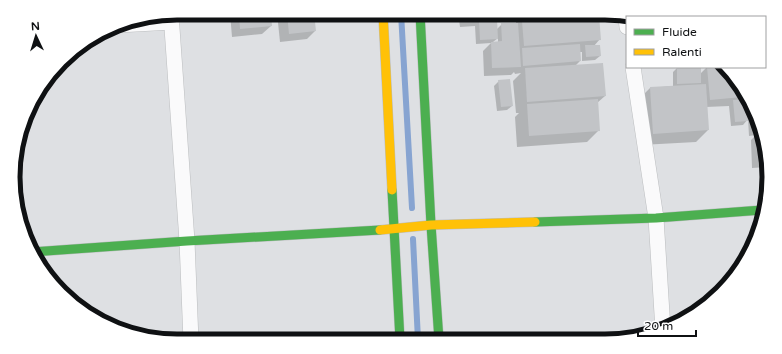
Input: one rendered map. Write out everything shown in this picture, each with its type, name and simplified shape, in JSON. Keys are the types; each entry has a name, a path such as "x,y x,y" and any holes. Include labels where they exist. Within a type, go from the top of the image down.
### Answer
{"street":[{"path":"172,20 187,241 191,334"},
{"path":"383,20 400,334"},
{"path":"420,20 431,225 440,334"},
{"path":"633,68 656,218 663,323"},
{"path":"39,252 393,229 431,225 656,218 759,210"}],"building":[{"path":"239,20 272,20 272,26 240,29"},
{"path":"288,20 315,20 316,31 289,34"},
{"path":"479,20 497,20 498,39 480,40"},
{"path":"599,20 601,40 524,46 522,21"},
{"path":"501,23 518,23 521,67 492,68 491,42 502,41"},
{"path":"580,44 581,61 523,66 522,48"},
{"path":"585,45 600,45 601,56 586,57"},
{"path":"603,63 606,96 527,102 525,68"},
{"path":"677,68 701,68 701,83 677,84"},
{"path":"707,68 718,68 730,81 740,97 710,100"},
{"path":"510,79 513,106 501,107 498,80"},
{"path":"706,84 709,130 653,134 650,87"},
{"path":"598,99 600,131 529,136 527,104"},
{"path":"741,99 747,110 748,121 735,122 733,100"}],"waterway":[{"path":"401,20 412,208"},
{"path":"413,239 418,334"}],"traffic: fast":[{"path":"420,20 431,225 439,334"},
{"path":"392,190 400,334"},
{"path":"535,222 656,218 759,210"},
{"path":"39,252 380,230"}],"traffic: slow":[{"path":"383,20 392,190"},
{"path":"380,230 431,225 535,222"}]}
